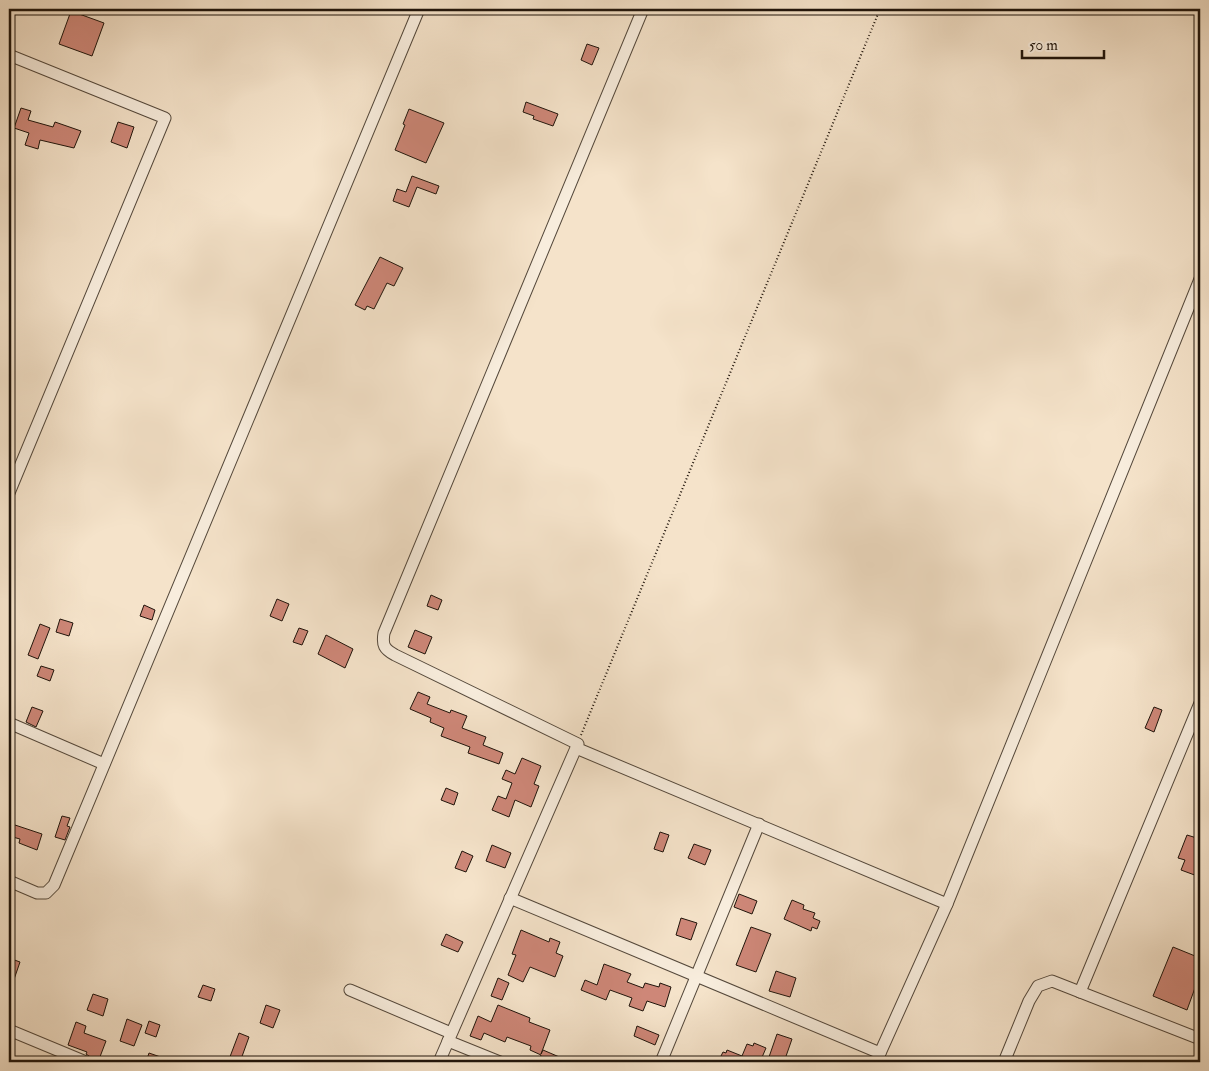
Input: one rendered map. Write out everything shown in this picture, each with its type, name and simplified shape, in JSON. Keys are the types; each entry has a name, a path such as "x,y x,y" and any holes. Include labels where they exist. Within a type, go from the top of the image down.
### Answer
{"street":[{"path":"9,881 37,892 46,893 54,885 418,9"},
{"path":"578,744 395,655 386,650 383,641 387,624 643,9"},
{"path":"9,55 165,118 9,493"},
{"path":"510,898 697,976 878,1058 947,904 1200,279"},
{"path":"1080,992 1200,703"},
{"path":"9,723 104,764"},
{"path":"438,1062 576,748 947,904"},
{"path":"661,1062 759,824"},
{"path":"1004,1062 1029,1001 1038,986 1052,981 1200,1039"},
{"path":"350,990 500,1062"},
{"path":"9,1031 86,1062"}],"path":[{"path":"578,744 880,9"}],"building":[{"path":"71,11 104,23 92,56 59,44"},
{"path":"587,44 599,48 592,65 581,60"},
{"path":"526,102 558,114 553,126 533,119 534,116 523,112"},
{"path":"21,108 31,111 28,120 53,127 55,122 81,131 74,148 40,140 38,149 25,145 29,133 14,128"},
{"path":"409,109 444,123 426,163 395,150"},
{"path":"118,122 134,127 127,148 111,142"},
{"path":"412,176 439,186 436,194 417,187 409,207 393,201 397,189 406,192"},
{"path":"380,257 403,268 394,286 387,283 374,309 367,306 365,310 355,305"},
{"path":"431,595 442,600 438,610 427,606"},
{"path":"277,599 289,604 282,621 270,616"},
{"path":"144,605 155,610 152,620 140,616"},
{"path":"60,619 73,623 69,636 56,632"},
{"path":"40,624 50,628 38,659 28,655"},
{"path":"299,628 308,631 302,645 293,642"},
{"path":"415,630 432,637 425,654 408,647"},
{"path":"326,635 353,649 345,668 318,654"},
{"path":"41,666 54,670 50,681 37,676"},
{"path":"418,692 430,697 427,704 450,713 451,710 467,716 462,728 486,737 483,745 503,753 499,764 468,753 470,747 441,736 444,728 430,722 431,718 410,709"},
{"path":"32,707 43,711 36,727 26,722"},
{"path":"1154,707 1162,710 1154,732 1145,728"},
{"path":"522,758 541,766 534,784 539,786 531,807 515,800 509,817 492,810 498,796 506,799 512,783 502,779 506,770 515,774"},
{"path":"446,788 458,793 454,805 441,800"},
{"path":"62,816 70,818 67,826 70,827 65,840 55,837"},
{"path":"9,823 42,834 37,850 19,843 20,839 9,836"},
{"path":"660,832 669,835 663,852 654,849"},
{"path":"1187,835 1200,839 1200,877 1181,870 1185,860 1178,858"},
{"path":"694,844 711,850 705,865 688,858"},
{"path":"492,845 511,853 505,868 486,861"},
{"path":"462,851 473,856 466,872 455,868"},
{"path":"739,894 757,901 752,914 734,907"},
{"path":"792,900 804,905 803,909 815,913 813,918 820,921 817,929 812,927 811,931 784,919"},
{"path":"681,918 697,923 691,940 676,935"},
{"path":"751,927 771,934 756,972 736,965"},
{"path":"521,930 549,942 550,938 560,942 556,953 563,956 555,977 530,967 523,982 508,975 516,955 512,954"},
{"path":"446,934 463,942 458,952 441,945"},
{"path":"1173,947 1200,958 1200,974 1187,1010 1153,996"},
{"path":"9,958 20,962 10,991 9,991"},
{"path":"604,964 631,974 627,982 643,988 645,983 659,987 660,983 671,987 665,1007 647,1001 643,1011 629,1006 632,998 610,990 606,1000 581,990 585,980 597,985"},
{"path":"776,971 796,978 790,997 769,991"},
{"path":"498,978 509,983 502,1000 491,996"},
{"path":"203,985 215,989 211,1001 198,997"},
{"path":"93,994 108,999 103,1016 87,1010"},
{"path":"266,1005 280,1010 273,1028 260,1023"},
{"path":"498,1005 530,1018 529,1022 550,1030 541,1054 543,1050 571,1062 538,1062 541,1055 530,1050 531,1046 507,1037 505,1042 484,1033 481,1040 470,1036 478,1016 491,1022"},
{"path":"127,1019 142,1025 134,1046 120,1041"},
{"path":"149,1021 160,1025 156,1037 145,1033"},
{"path":"76,1022 86,1026 84,1033 106,1041 98,1062 86,1054 87,1052 68,1045"},
{"path":"637,1026 659,1035 655,1045 634,1036"},
{"path":"239,1033 249,1037 240,1062 228,1062"},
{"path":"777,1034 792,1039 784,1062 769,1057"},
{"path":"754,1043 766,1048 760,1062 722,1062 719,1060 723,1052 726,1053 727,1050 742,1056 747,1044 753,1046"},
{"path":"149,1053 172,1061 172,1062 146,1062"}]}
